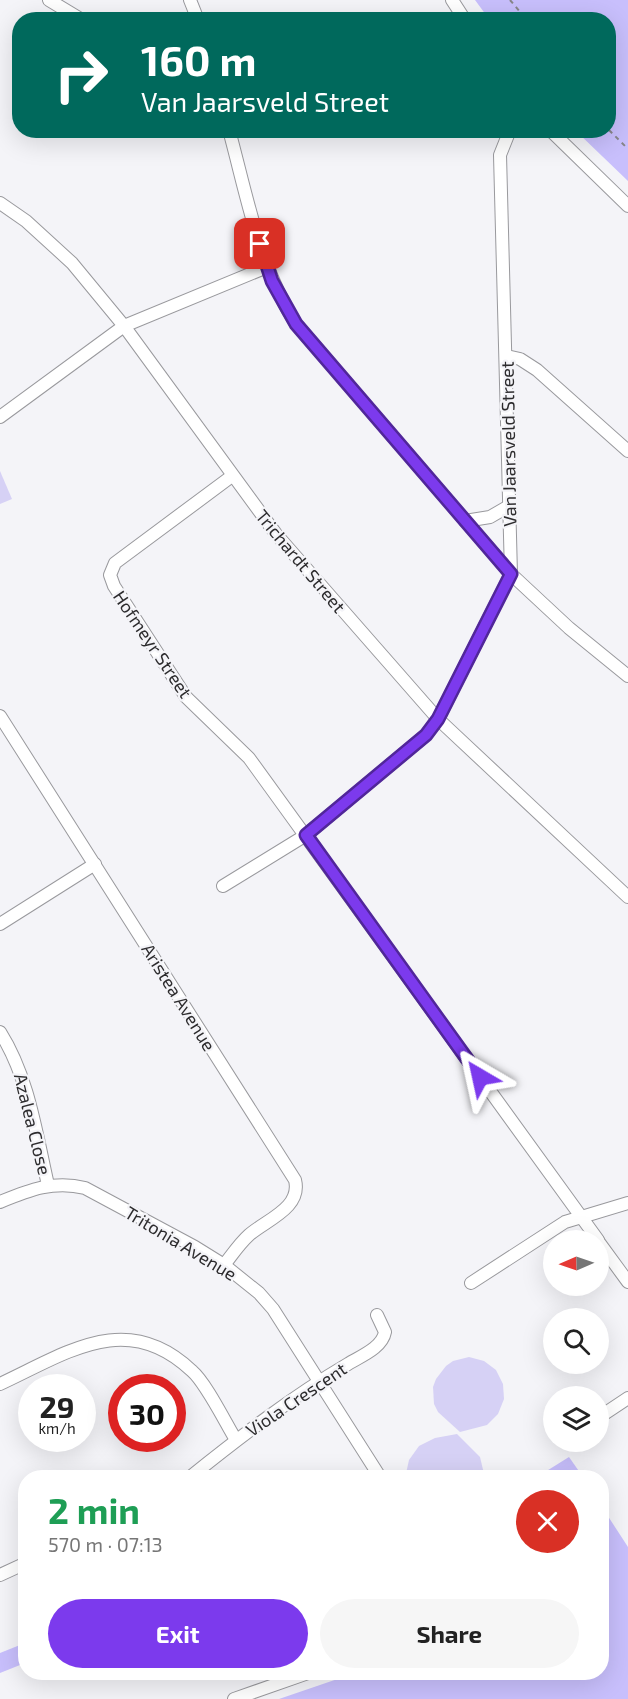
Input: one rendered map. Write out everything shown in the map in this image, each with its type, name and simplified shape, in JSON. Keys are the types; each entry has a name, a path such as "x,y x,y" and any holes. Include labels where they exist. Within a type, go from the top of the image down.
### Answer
{"street":[{"path":"49,0 69,12"},
{"path":"231,138 267,267 285,307 308,339 511,574 570,628 628,676"},
{"name":"Van Jaarsveld Street","path":"223,886 306,835 415,746 438,719 511,574 500,155 507,138"},
{"path":"558,138 628,206"},
{"name":"Trichardt Street","path":"0,203 72,262 124,326 276,534 438,719 628,897"},
{"path":"0,417 124,326 267,267"},
{"path":"506,356 520,359 537,370 628,451"},
{"name":"Hofmeyr Street","path":"232,476 115,562 110,575 114,586 186,697 249,758 591,1230"},
{"path":"465,521 490,517 509,506"},
{"name":"Aristea Avenue","path":"0,716 295,1180 295,1196 290,1205 250,1234 224,1265"},
{"path":"0,924 95,864"},
{"name":"Azalea Close","path":"0,1032 12,1051 26,1087 48,1185"},
{"name":"Tritonia Avenue","path":"0,1202 48,1185 75,1186 95,1192 224,1265 268,1303 376,1470"},
{"path":"471,1283 565,1222 628,1203"},
{"name":"Hofmeyr Street","path":"609,1256 628,1282"},
{"name":"Viola Crescent","path":"199,1470 236,1440 319,1381 382,1341 384,1327 377,1315"},
{"path":"0,1384 95,1342 115,1338 139,1341 166,1350 194,1372 236,1440"},
{"path":"609,1411 628,1398"},
{"path":"0,1575 18,1567"},
{"path":"234,1699 288,1680"}],"path":[{"path":"510,0 520,12"},
{"path":"616,137 628,149"}],"shaded area":[{"path":"475,0 628,0 628,181 583,138 616,138 616,12 484,12"},
{"path":"569,1457 578,1470 548,1470"},
{"path":"609,1518 628,1547 628,1699 279,1699 335,1680 609,1680"},
{"path":"18,1646 18,1666 0,1673 0,1653"}],"building":[{"path":"0,471 12,499 0,504"},
{"path":"469,1357 484,1361 496,1370 503,1384 504,1399 498,1414 487,1425 460,1432 438,1412 434,1404 433,1387 446,1366 453,1361"},
{"path":"457,1434 480,1457 483,1470 407,1470 409,1460 419,1446 435,1438"}],"route":[{"path":"260,244 272,281 296,324 511,574 438,719 426,735 306,835 480,1077"}]}
